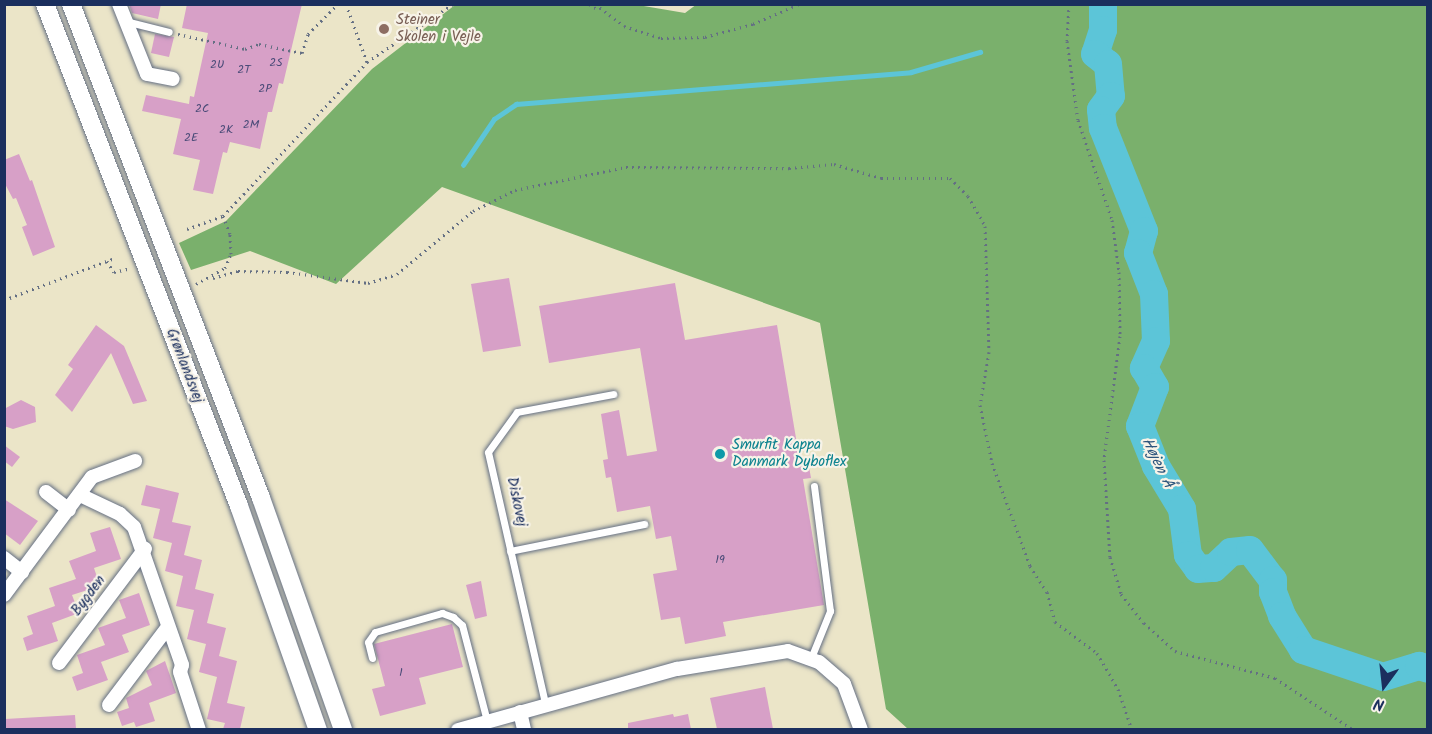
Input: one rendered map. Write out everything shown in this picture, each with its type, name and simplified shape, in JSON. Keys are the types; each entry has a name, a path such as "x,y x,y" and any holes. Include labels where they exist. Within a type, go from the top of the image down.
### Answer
{"street":[{"name":"Grønlandsvej","path":"45,4 243,517 318,729"},
{"name":"Grønlandsvej","path":"71,4 261,498 343,729"},
{"path":"119,4 147,74 173,79"},
{"path":"4,595 92,477 135,461"},
{"path":"45,492 69,510"},
{"path":"80,495 120,514 134,527 145,549 199,729"},
{"name":"Bygden","path":"59,663 145,549"},
{"path":"4,558 22,572"},
{"path":"109,705 168,627"},
{"path":"458,729 545,703 677,669 770,651 811,658 844,684 861,729"},
{"path":"520,712 524,729"}],"lane":[{"path":"125,21 170,32"},
{"name":"Diskovej","path":"545,703 488,453 517,412 613,394"},
{"path":"811,658 825,630 831,603 814,486"},
{"path":"510,550 644,524"},
{"path":"372,658 368,642 375,632 442,614 453,617 462,625 487,721"}],"path":[{"path":"170,32 245,49 259,44 302,53 308,34 338,4"},
{"path":"346,4 367,62"},
{"path":"187,230 223,216 367,62 453,4"},
{"path":"589,4 624,26 661,38 705,37 753,24 799,4"},
{"path":"595,4 597,9"},
{"path":"1069,4 1067,41 1078,120 1112,220 1119,272 1120,336 1104,460 1110,557 1121,594 1144,623 1176,651 1275,678 1354,729"},
{"path":"189,286 238,271 287,272 368,283 397,274 473,211 515,190 626,167 789,168 834,164 881,178 950,178 968,196 985,226 989,352 980,405 992,463 1030,566 1047,592 1055,622 1097,653 1118,689 1132,729"},
{"path":"213,278 225,268 231,254 230,234 223,216"},
{"path":"4,300 112,259"},
{"path":"107,261 114,272 144,263"}],"green space":[{"path":"632,4 685,13 697,4 1427,5 1427,729 908,729 886,709 820,323 442,187 336,284 250,251 191,270 179,243 226,221 372,69 455,5"}],"building":[{"path":"129,4 161,4 158,19 132,13"},
{"path":"187,4 302,4 283,84 279,83 272,112 268,112 260,149 230,142 227,153 223,152 213,194 193,190 200,160 173,154 181,119 142,111 146,95 189,104 190,96 194,97 208,33 182,28"},
{"path":"155,34 174,37 169,57 151,53"},
{"path":"19,154 30,181 32,180 55,247 33,256 22,227 27,225 16,198 13,199 4,182 4,160"},
{"path":"509,278 521,346 483,352 471,284"},
{"name":"Smurfit Kappa Danmark Dyboflex","path":"675,283 685,340 777,325 800,462 808,461 811,478 803,479 824,605 723,622 726,636 685,644 680,617 661,620 653,574 677,570 671,536 656,539 650,506 617,512 611,477 606,478 603,460 608,459 601,414 619,410 627,456 657,451 640,348 549,363 539,306"},
{"path":"96,325 124,346 147,401 133,404 111,353 72,412 55,395 73,369 68,365"},
{"path":"21,400 35,407 36,422 13,429 4,426 4,409"},
{"path":"4,445 20,457 12,467 4,461"},
{"path":"146,485 179,493 172,522 191,526 184,555 202,560 195,589 214,594 207,623 226,628 219,656 237,661 227,703 245,707 240,729 223,729 225,723 207,719 217,677 199,672 206,644 187,639 194,610 176,606 183,576 165,571 172,543 153,538 160,509 141,505"},
{"path":"4,499 38,521 20,545 4,533"},
{"path":"110,527 121,559 94,568 100,586 72,595 79,613 52,623 58,641 27,651 23,638 33,634 27,616 55,606 49,588 76,579 69,561 96,551 90,533"},
{"path":"481,581 487,616 475,619 466,585"},
{"path":"139,593 150,625 122,635 129,652 101,662 108,680 77,691 72,677 83,673 77,655 105,645 98,628 126,618 119,600"},
{"path":"452,624 463,667 419,678 426,704 380,716 372,689 385,686 374,644"},
{"path":"165,661 176,693 149,703 155,721 136,727 134,722 122,726 117,712 129,708 126,698 152,685 146,671"},
{"path":"765,687 773,729 717,729 710,698"},
{"path":"673,714 674,717 688,714 691,729 628,729 628,723"},
{"path":"75,715 76,729 5,729 5,719"}],"waterway":[{"name":"Højen Å","path":"1103,4 1103,30 1095,54 1108,64 1111,96 1101,110 1103,128 1144,231 1138,253 1154,294 1156,341 1144,368 1155,387 1140,426 1156,466 1182,509 1188,555 1198,569 1214,568 1231,552 1250,550 1273,580 1273,592 1282,616 1303,650 1383,677 1419,666 1428,669"},
{"path":"463,165 494,119 516,104 911,72 980,52"}],"place":[{"name":"Steiner Skolen i Vejle","path":"384,29"},
{"name":"Smurfit Kappa Danmark Dyboflex","path":"720,454"}]}
